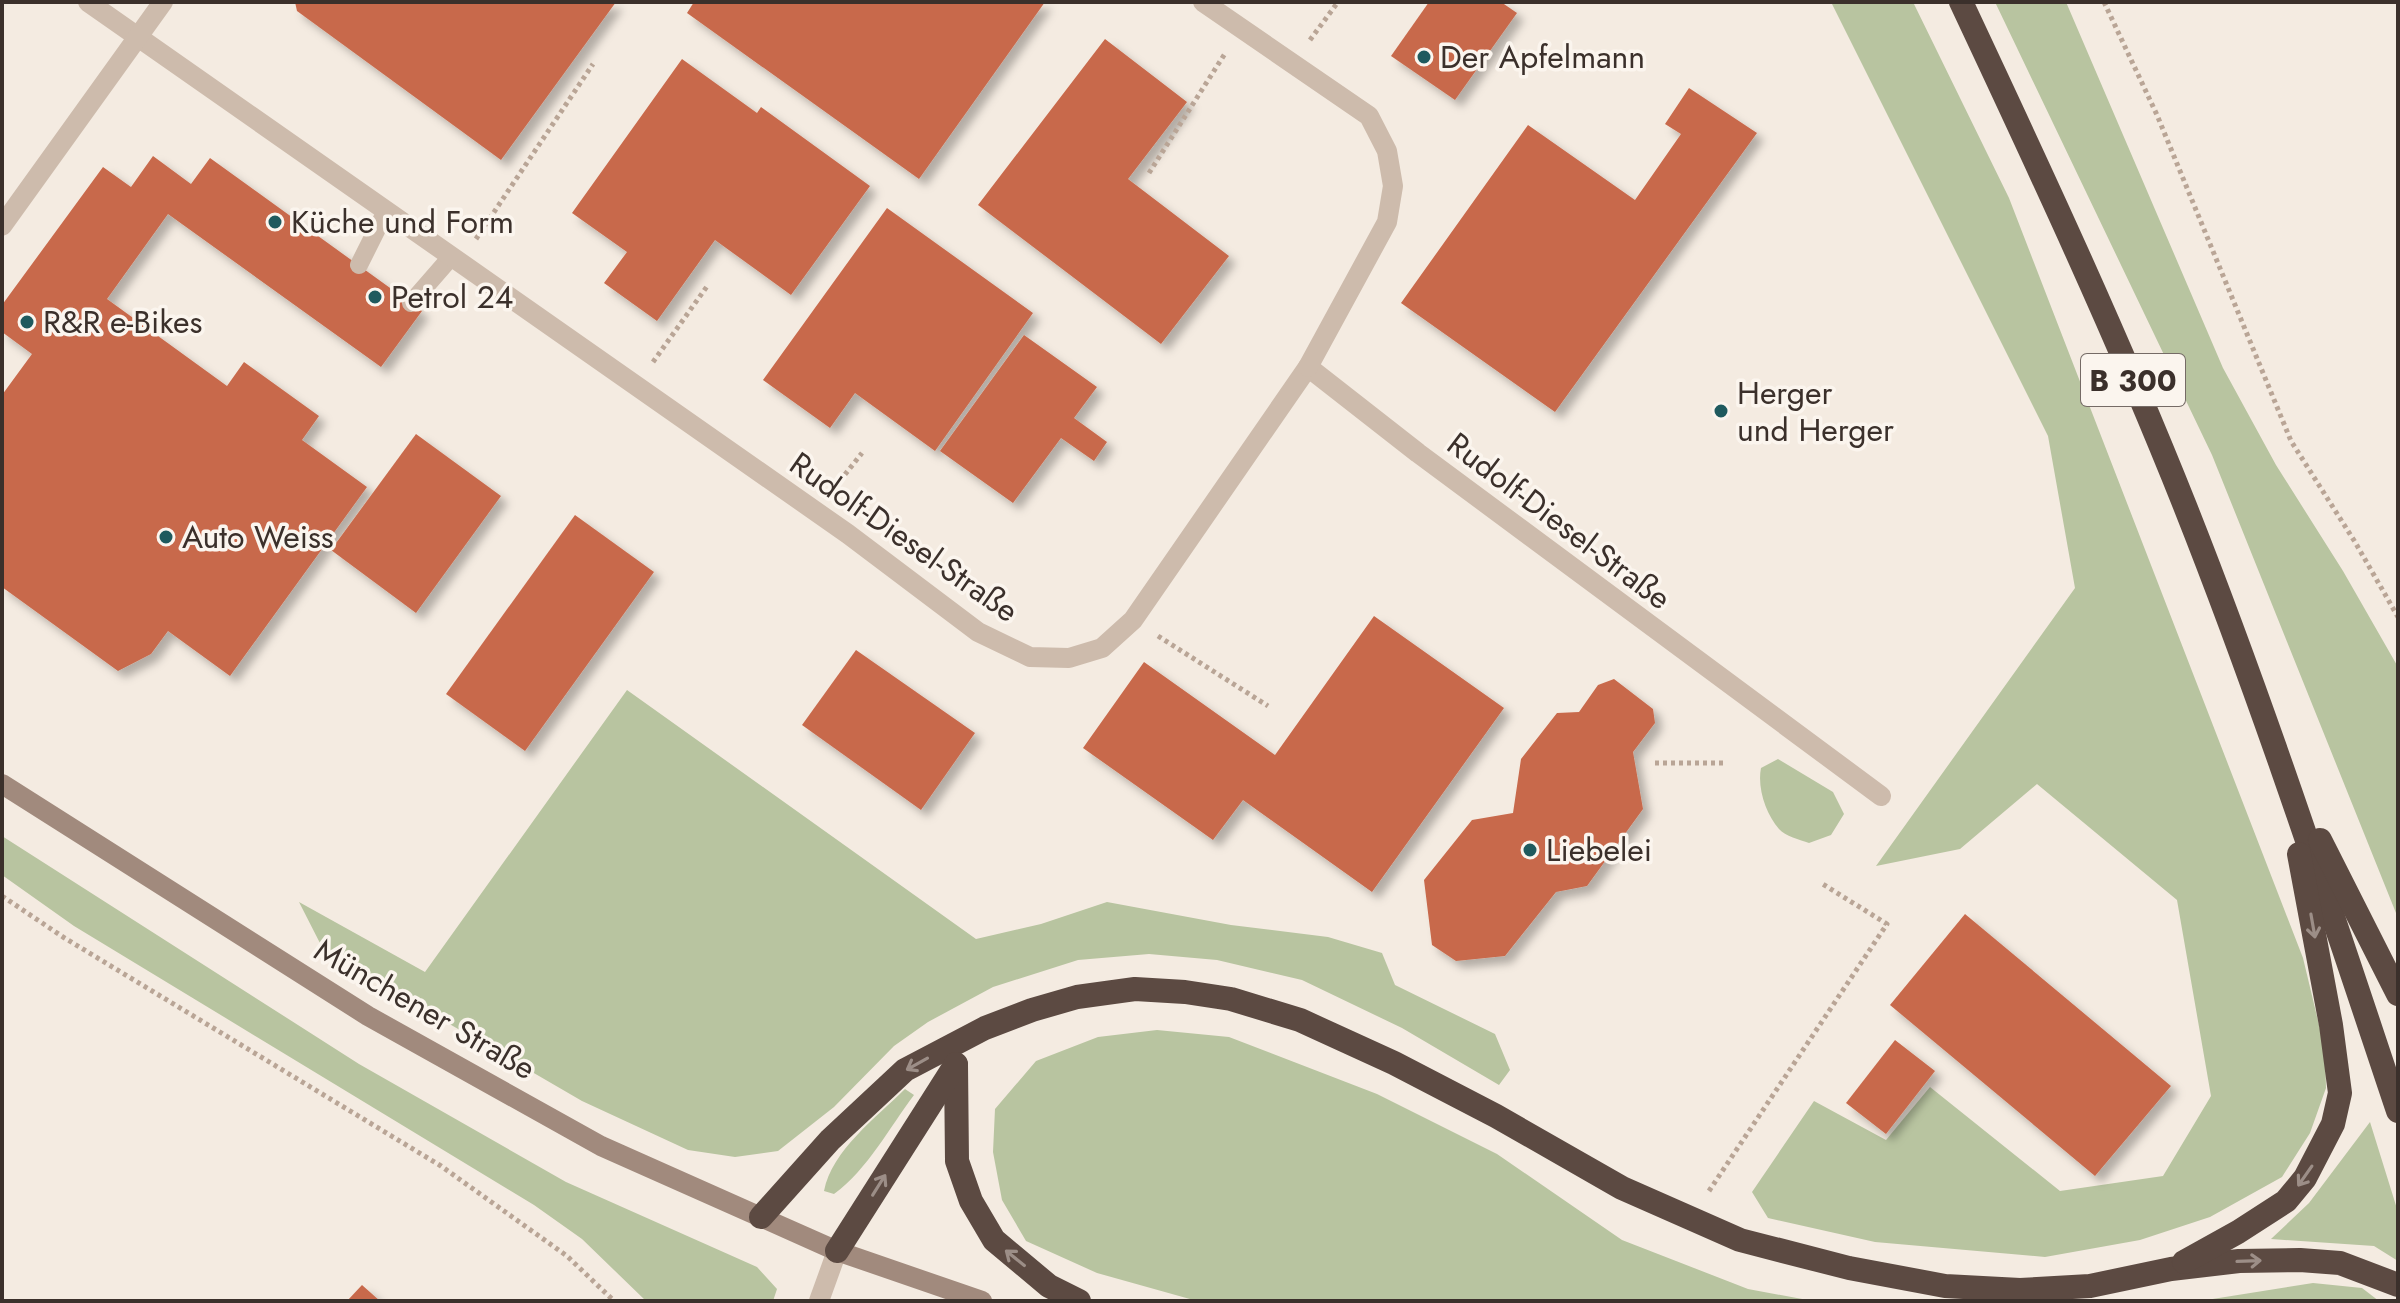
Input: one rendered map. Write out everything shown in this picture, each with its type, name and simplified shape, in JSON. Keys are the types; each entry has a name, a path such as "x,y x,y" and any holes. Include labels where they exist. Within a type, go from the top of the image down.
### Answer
{"highway":[{"name":"B 300","path":"1961,2 2114,334 2185,506 2283,767 2398,1111"},
{"path":"2283,767 2398,994"},
{"path":"2171,1269 2286,1201 2305,1178 2333,1124 2340,1093 2331,1025 2283,767"},
{"path":"761,1217 830,1140 905,1070 985,1028 1032,1010 1077,997 1135,989 1231,999 1300,1020 1394,1063 1496,1116 1622,1188 1740,1240 1849,1268 1945,1286 2020,1290 2090,1286 2171,1269 2239,1261 2313,1261 2340,1263 2398,1285"},
{"path":"837,1251 956,1065 985,1028"},
{"path":"956,1065 957,1161 971,1201 994,1240 1049,1286 1079,1301"}],"main road":[{"name":"Münchener Straße","path":"2,784 368,1016 601,1146 837,1251 982,1301"}],"street":[{"name":"Rudolf-Diesel-Straße","path":"88,2 816,512 978,632 1030,657 1069,658 1102,648 1133,620 1308,367 1418,453 1881,796"},
{"path":"2,226 163,2"},
{"path":"1203,2 1369,116 1387,151 1393,186 1387,222 1308,367"},
{"path":"819,1301 837,1251"}],"lane":[{"path":"359,265 386,211"},
{"path":"411,303 456,260"}],"path":[{"path":"1293,64 1338,2"},
{"path":"2104,2 2157,115 2291,441 2398,617"},
{"path":"1149,173 1241,28"},
{"path":"456,260 593,64"},
{"path":"636,386 708,285"},
{"path":"816,512 862,453"},
{"path":"1133,620 1268,706"},
{"path":"1655,763 1727,763"},
{"path":"1691,1218 1887,924 1821,883"},
{"path":"2,896 63,937 441,1166 567,1256 614,1301"}],"green space":[{"path":"1831,2 1913,2 2009,198 2303,958 2325,1050 2326,1088 2310,1133 2282,1177 2210,1217 2140,1240 2045,1257 1875,1242 1768,1218 1752,1192 1814,1101 1886,1140 1930,1087 2060,1191 2163,1176 2211,1096 2177,900 2037,784 1960,849 1876,866 2075,588 2048,436"},
{"path":"1995,2 2066,2 2223,368 2276,465 2343,571 2398,667 2398,918 2212,455"},
{"path":"627,690 976,939 1041,924 1107,902 1231,925 1328,937 1382,953 1395,985 1495,1034 1510,1070 1499,1085 1402,1028 1302,980 1217,960 1149,954 1078,960 993,987 928,1022 894,1046 834,1107 778,1151 735,1157 688,1150 582,1101 324,951 299,902 425,972"},
{"path":"1778,759 1833,792 1844,814 1831,835 1809,843 1785,834 1774,823 1764,800 1760,776 1761,768"},
{"path":"2,836 359,1064 566,1182 757,1267 777,1289 773,1301 646,1301 582,1239 534,1205 74,926 2,875"},
{"path":"1157,1030 1229,1037 1377,1094 1497,1154 1622,1240 1748,1289 1813,1301 1197,1301 1097,1273 1026,1241 1002,1200 993,1152 995,1109 1036,1061 1098,1037"},
{"path":"905,1089 914,1095 868,1160 834,1194 824,1191 836,1162 846,1148"},
{"path":"2370,1122 2398,1212 2398,1261 2374,1246 2271,1239 2309,1203"},
{"path":"2313,1283 2362,1288 2379,1301 2200,1301"}],"building":[{"path":"295,2 616,2 501,160 297,11"},
{"path":"694,2 1045,2 919,179 687,13"},
{"path":"1429,2 1501,2 1517,13 1455,100 1391,56"},
{"path":"1105,39 1187,102 1128,179 1229,256 1161,344 978,205"},
{"path":"682,59 757,113 761,107 870,186 791,295 715,240 657,321 604,283 627,252 572,213"},
{"path":"1689,88 1757,133 1555,412 1401,303 1528,125 1635,200 1681,134 1665,124"},
{"name":"Auto Weiss","path":"153,156 191,184 210,158 422,311 381,367 168,214 107,299 227,386 244,362 319,416 302,440 367,487 230,676 168,631 151,654 118,671 2,587 2,395 32,354 2,332 2,305 103,167 131,187"},
{"path":"887,208 1033,313 935,451 855,393 830,428 763,380"},
{"path":"1024,335 1097,387 1074,418 1107,442 1094,461 1061,438 1013,503 940,451"},
{"path":"416,434 501,496 416,613 331,550"},
{"path":"575,515 654,572 525,751 446,694"},
{"path":"1374,616 1504,708 1372,892 1243,800 1213,840 1083,748 1144,662 1275,755"},
{"path":"856,650 975,733 921,810 802,725"},
{"name":"Liebelei","path":"1614,679 1653,709 1655,723 1633,752 1643,809 1587,886 1556,892 1505,956 1456,961 1432,945 1424,880 1472,820 1513,813 1521,759 1557,713 1579,712 1598,685"},
{"path":"1965,914 2171,1086 2095,1176 1890,1005"},
{"path":"1895,1040 1935,1071 1886,1134 1846,1103"},
{"path":"362,1285 380,1301 347,1301"}],"place":[{"name":"Der Apfelmann","path":"1424,57"},
{"name":"Küche und Form","path":"275,222"},
{"name":"Petrol 24","path":"375,297"},
{"name":"R&R e-Bikes","path":"27,322"},
{"name":"Herger und Herger","path":"1721,411"},
{"name":"Auto Weiss","path":"166,537"},
{"name":"Liebelei","path":"1530,850"}]}
